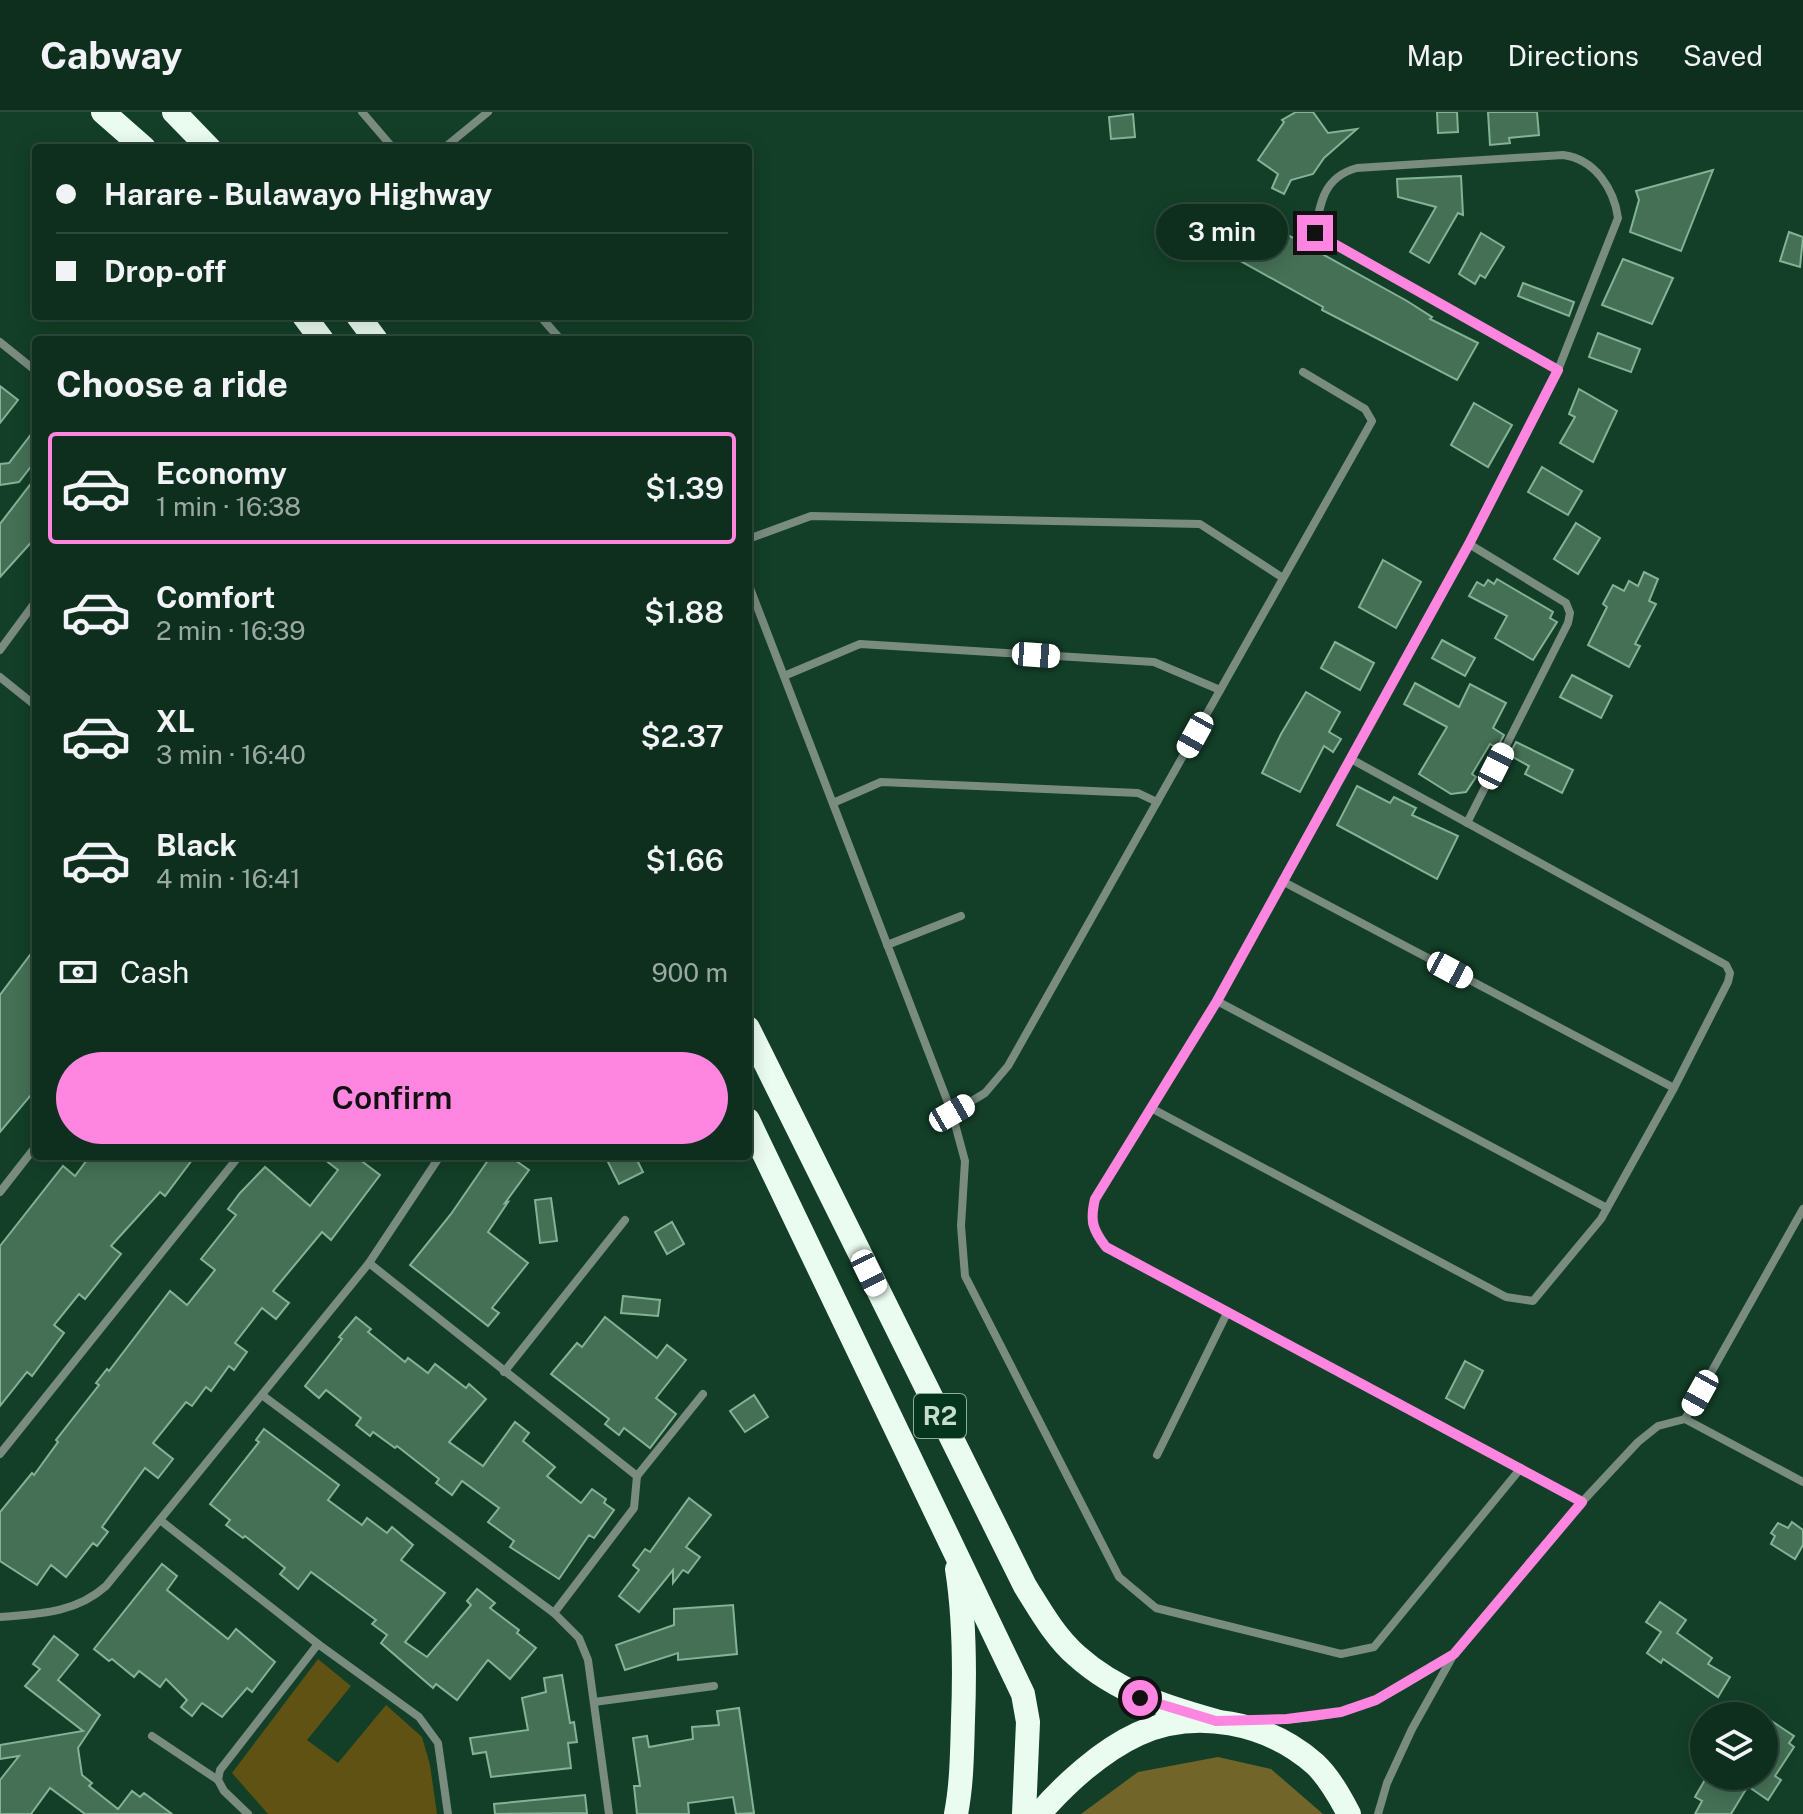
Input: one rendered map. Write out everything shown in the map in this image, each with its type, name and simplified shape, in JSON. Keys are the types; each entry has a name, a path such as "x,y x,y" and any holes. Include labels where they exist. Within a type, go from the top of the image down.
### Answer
{"highway":[{"path":"103,112 139,144"},
{"path":"174,112 205,144"},
{"name":"R2","path":"752,1036 1025,1586 1053,1630 1077,1656 1140,1698 1216,1721 1253,1728 1291,1746 1317,1766 1349,1814"},
{"name":"R2","path":"752,1128 1023,1694 1028,1722 1024,1814"},
{"path":"952,1541 964,1614 961,1787 956,1814"},
{"name":"R2","path":"1039,1814 1081,1771 1138,1734 1185,1721 1216,1721"}],"street":[{"path":"362,112 390,144"},
{"path":"449,144 488,112"},
{"path":"1558,370 1315,233 1321,197 1337,178 1357,168 1563,155 1587,163 1608,187 1616,202 1618,218 1558,370 1469,544 1217,1001 1095,1199 1090,1219 1095,1233 1106,1247 1582,1502"},
{"path":"544,320 558,336"},
{"path":"0,342 32,368"},
{"path":"952,1113 985,1093 1008,1066 1372,421 1365,409 1303,372"},
{"path":"752,538 811,516 1200,524 1283,578"},
{"path":"1467,823 1568,623 1570,613 1566,603 1469,544"},
{"path":"752,593 952,1113 965,1161 961,1226 965,1276 1119,1577 1156,1608 1341,1654 1374,1647 1521,1468"},
{"path":"0,650 32,606"},
{"path":"784,676 860,644 1154,662 1220,690"},
{"path":"0,677 32,703"},
{"path":"1151,1108 1471,1280 1516,1299 1533,1301 1607,1208 1674,1088 1728,982 1730,973 1726,965 1351,759"},
{"path":"833,803 881,782 1138,793 1157,802"},
{"path":"1282,881 1674,1088"},
{"path":"887,945 961,916"},
{"path":"1217,1001 1607,1208"},
{"path":"0,1192 32,1151"},
{"path":"0,1454 236,1160"},
{"path":"0,1617 46,1613 91,1599 106,1586 369,1263 437,1160"},
{"path":"1685,1419 1803,1209"},
{"path":"504,1372 625,1220"},
{"path":"369,1263 637,1476"},
{"path":"1157,1455 1227,1313"},
{"path":"554,1613 634,1508 637,1476 703,1394"},
{"path":"262,1395 554,1613 579,1638 588,1660 609,1814"},
{"path":"1378,1814 1387,1783 1412,1729 1454,1654 1582,1502 1658,1426 1685,1419 1803,1482"},
{"path":"160,1520 318,1644 419,1717 438,1743 448,1814"},
{"path":"218,1780 220,1770 318,1644"},
{"path":"1216,1721 1287,1719 1341,1712 1376,1700 1454,1654"},
{"path":"594,1702 714,1686"},
{"path":"152,1736 218,1780 224,1791 248,1814"}],"shaded area":[{"path":"318,1659 351,1686 307,1740 338,1763 386,1705 422,1737 430,1765 437,1814 268,1814 232,1773"},
{"path":"1218,1757 1271,1769 1323,1814 1081,1814 1138,1772"}],"building":[{"path":"1296,112 1313,112 1328,133 1357,129 1324,158 1313,174 1291,180 1284,194 1272,188 1278,174 1258,160 1284,122 1282,120"},
{"path":"1437,112 1457,112 1458,132 1438,133"},
{"path":"1488,112 1537,112 1539,135 1509,138 1510,143 1490,145"},
{"path":"1133,114 1135,137 1111,139 1109,117"},
{"path":"1713,170 1681,251 1630,232 1639,200 1636,191"},
{"path":"1461,176 1463,215 1458,213 1429,263 1410,252 1436,207 1398,197 1397,179"},
{"path":"1250,214 1407,301 1432,317 1430,319 1478,343 1457,380 1322,310 1323,307 1228,254"},
{"path":"1789,232 1803,237 1800,267 1780,261"},
{"path":"1481,233 1504,247 1485,278 1480,275 1475,284 1459,274"},
{"path":"1623,259 1673,278 1652,324 1602,305"},
{"path":"1523,283 1574,302 1569,316 1518,296"},
{"path":"1598,333 1640,349 1631,372 1589,357"},
{"path":"0,386 18,400 0,423"},
{"path":"1579,389 1617,411 1593,462 1560,443 1575,417 1569,414"},
{"path":"1474,403 1512,425 1488,467 1451,445"},
{"path":"32,433 32,465 19,482 0,485 0,464 9,463"},
{"path":"1542,467 1582,491 1568,515 1528,492"},
{"path":"32,482 32,541 0,577 0,524"},
{"path":"1576,523 1600,538 1578,574 1554,559"},
{"path":"1383,560 1421,582 1396,628 1359,607"},
{"path":"1644,572 1658,579 1649,601 1656,604 1635,644 1640,646 1629,667 1588,645 1607,607 1603,604 1613,585 1624,591 1629,581 1638,586"},
{"path":"1497,579 1553,612 1550,618 1557,622 1533,660 1495,638 1507,616 1469,596 1477,582 1484,586 1488,580 1494,584"},
{"path":"1442,640 1475,658 1465,676 1432,658"},
{"path":"1335,642 1374,663 1360,690 1321,668"},
{"path":"1572,675 1612,696 1601,718 1560,697"},
{"path":"1415,683 1459,707 1470,684 1506,703 1493,728 1504,735 1497,748 1490,744 1472,774 1476,777 1466,792 1451,794 1419,774 1447,727 1404,704"},
{"path":"1306,692 1340,712 1329,732 1341,739 1333,752 1324,746 1300,792 1262,773"},
{"path":"1516,742 1573,770 1562,793 1525,774 1529,766 1509,755"},
{"path":"1357,786 1390,803 1394,797 1416,808 1412,815 1458,836 1437,879 1337,825"},
{"path":"32,952 32,1094 0,1132 0,995"},
{"path":"87,1160 192,1160 165,1196 160,1192 111,1246 121,1254 85,1299 79,1294 54,1325 64,1333 32,1376 27,1372 0,1406 0,1246 63,1166 75,1176"},
{"path":"325,1160 360,1160 380,1175 331,1240 322,1232 273,1291 289,1303 276,1319 262,1308 235,1343 247,1352 234,1370 229,1366 211,1391 206,1387 192,1406 186,1402 153,1443 173,1459 158,1478 145,1468 102,1527 108,1532 97,1546 93,1543 66,1577 51,1565 37,1585 0,1561 0,1512 32,1473 34,1475 58,1442 56,1440 99,1385 96,1383 107,1369 109,1371 170,1291 187,1305 215,1270 201,1259 236,1215 228,1209 240,1193 265,1167 310,1206 338,1170"},
{"path":"488,1160 515,1160 529,1170 488,1232 528,1263 492,1308 499,1313 488,1326 410,1265 451,1214"},
{"path":"607,1160 637,1160 643,1172 619,1184"},
{"path":"551,1198 557,1241 540,1243 535,1200"},
{"path":"672,1222 684,1244 667,1254 655,1232"},
{"path":"623,1296 660,1300 658,1316 621,1313"},
{"path":"356,1317 371,1329 368,1332 405,1362 408,1358 428,1373 435,1364 466,1388 469,1384 486,1399 449,1442 483,1466 515,1422 529,1433 523,1441 555,1467 547,1476 581,1503 592,1489 606,1499 604,1503 614,1510 594,1538 589,1535 559,1579 510,1547 514,1541 488,1522 499,1508 462,1481 452,1495 436,1483 439,1479 397,1446 395,1448 373,1432 370,1436 356,1425 361,1418 326,1390 319,1398 305,1386"},
{"path":"605,1317 657,1358 667,1345 686,1360 656,1398 676,1414 650,1448 624,1428 619,1435 605,1424 609,1419 551,1374 577,1343 582,1347"},
{"path":"1465,1361 1483,1371 1464,1408 1446,1398"},
{"path":"754,1395 768,1417 745,1432 730,1411"},
{"path":"264,1429 339,1485 328,1500 362,1525 367,1518 387,1533 392,1527 413,1545 401,1560 445,1593 405,1642 427,1657 471,1605 467,1601 477,1589 495,1603 490,1608 519,1630 517,1633 536,1648 510,1679 488,1660 457,1700 436,1684 433,1688 381,1643 387,1635 372,1624 376,1620 311,1572 298,1589 280,1574 285,1568 226,1525 230,1520 210,1504 259,1442 256,1440"},
{"path":"689,1498 711,1515 686,1547 700,1557 688,1573 683,1570 673,1583 673,1570 639,1612 619,1596 639,1570 633,1565 645,1549 650,1552"},
{"path":"1792,1522 1803,1530 1803,1545 1795,1559 1771,1544 1775,1536 1771,1533 1778,1523 1788,1528"},
{"path":"162,1564 177,1576 167,1590 228,1639 236,1629 275,1662 252,1692 247,1688 222,1717 202,1703 192,1716 181,1707 187,1700 166,1679 160,1687 139,1671 134,1677 94,1649"},
{"path":"1660,1602 1686,1620 1677,1633 1712,1658 1708,1664 1730,1677 1718,1697 1663,1659 1661,1663 1647,1653 1661,1632 1646,1622"},
{"path":"733,1605 737,1654 678,1660 678,1653 625,1670 616,1645 674,1625 674,1609"},
{"path":"54,1636 78,1655 58,1680 100,1715 78,1748 82,1775 92,1783 89,1786 118,1809 132,1791 140,1797 144,1793 172,1814 85,1814 50,1788 31,1814 0,1814 0,1780 19,1756 0,1759 0,1745 83,1731 25,1686 40,1669 33,1664"},
{"path":"562,1675 570,1723 574,1722 577,1742 568,1743 571,1768 491,1777 486,1752 473,1754 470,1738 528,1730 522,1698 546,1692 544,1678"},
{"path":"739,1708 754,1813 736,1814 733,1797 688,1803 689,1814 637,1814 634,1786 640,1786 633,1738 647,1736 649,1747 693,1739 692,1727 719,1725 717,1711"},
{"path":"1778,1725 1794,1736 1789,1743 1794,1747 1778,1771"},
{"path":"1699,1790 1746,1790 1731,1814 1695,1814 1702,1801 1695,1797"},
{"path":"1753,1790 1774,1790 1768,1800"},
{"path":"585,1795 587,1813 495,1814 494,1804"}],"route":[{"path":"1140,1698 1216,1721 1287,1719 1341,1712 1376,1700 1454,1654 1582,1502 1106,1247 1095,1233 1090,1219 1095,1199 1217,1001 1351,759 1469,544 1558,370 1315,233"}]}
